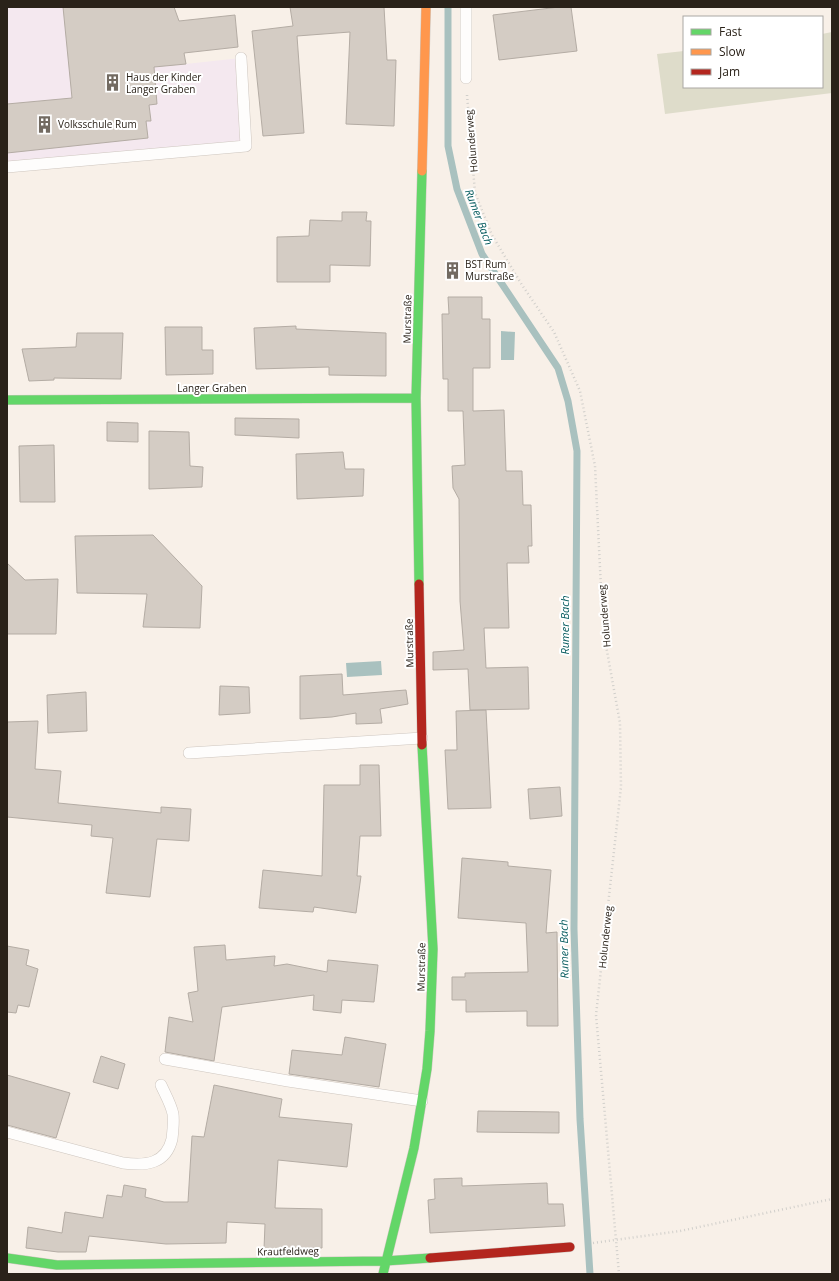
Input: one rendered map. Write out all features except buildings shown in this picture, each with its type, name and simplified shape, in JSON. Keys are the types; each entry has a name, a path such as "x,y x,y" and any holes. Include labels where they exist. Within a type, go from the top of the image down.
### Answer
{"street":[{"name":"Murstraße","path":"383,1274 414,1148 427,1069 433,949 422,738 416,398 426,7"},
{"name":"Langer Graben","path":"7,400 416,398"},
{"name":"Krautfeldweg","path":"7,1258 57,1265 385,1261 570,1247"}],"lane":[{"path":"466,7 466,78"},
{"path":"7,167 246,146 241,58"},
{"path":"189,753 422,738"},
{"path":"164,1059 288,1081 422,1101"},
{"path":"7,1132 123,1163 137,1165 155,1162 167,1151 171,1142 174,1124 172,1113 161,1085"}],"path":[{"name":"Holunderweg","path":"466,78 475,193 492,235 522,285 554,332 577,384 580,391 595,466 603,629 620,730 621,787 596,1015 618,1274"},
{"path":"596,1243 680,1231 832,1199"}],"shaded area":[{"path":"7,7 156,7 167,66 241,58 246,146 7,167"},
{"path":"832,32 832,93 665,114 657,54 683,51 683,88 823,88 823,34"}],"water":[{"path":"501,331 515,332 514,360 501,360"},
{"path":"381,661 382,675 347,677 346,663"}],"waterway":[{"name":"Rumer Bach","path":"448,7 448,146 457,189 482,254 558,368 568,401 577,451 574,929 580,1119 590,1274"}],"traffic: fast":[{"path":"419,584 416,398 422,171"},
{"path":"7,400 416,398"},
{"path":"383,1274 414,1148 427,1069 430,1031 433,949 422,745"},
{"path":"7,1258 57,1265 385,1261 430,1258"}],"traffic: slow":[{"path":"422,171 426,7"}],"traffic: jam":[{"path":"419,584 422,745"},
{"path":"430,1258 570,1247"}],"place":[{"name":"Haus der Kinder Langer Graben","path":"113,83"},
{"name":"Volksschule Rum","path":"45,124"},
{"name":"BST Rum Murstraße","path":"452,270"}]}
